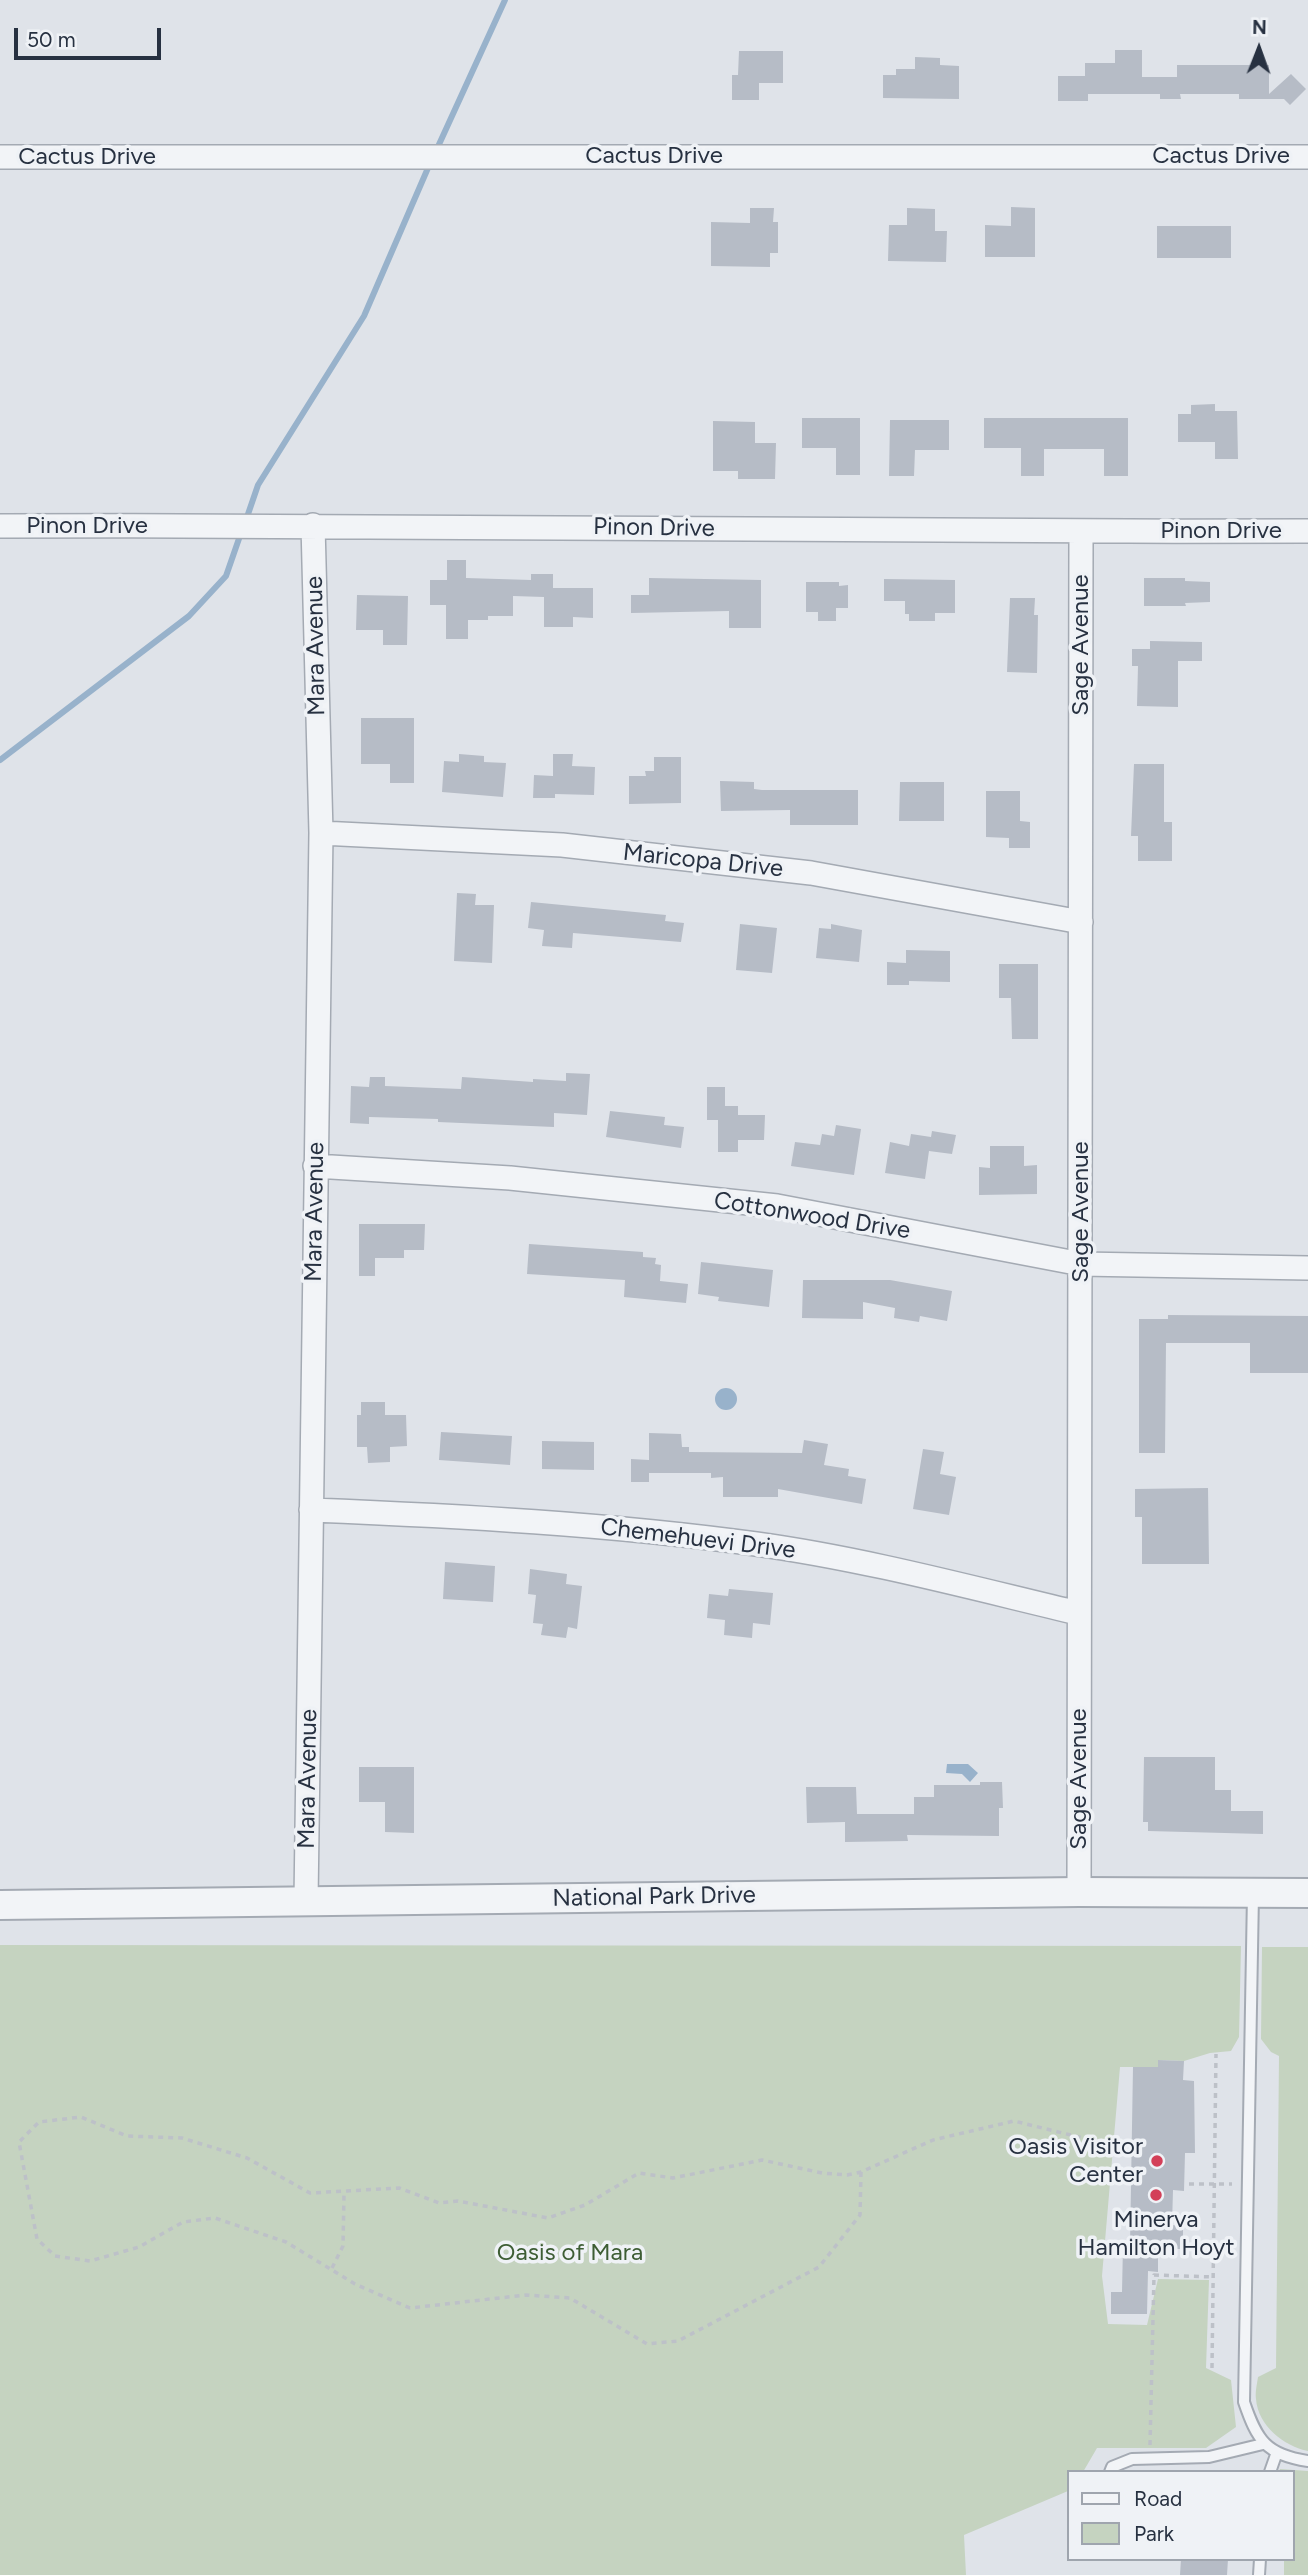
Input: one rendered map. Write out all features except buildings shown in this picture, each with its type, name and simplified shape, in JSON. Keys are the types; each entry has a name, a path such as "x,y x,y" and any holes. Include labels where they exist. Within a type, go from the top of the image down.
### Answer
{"street":[{"name":"Cactus Drive","path":"0,158 1308,156"},
{"name":"Pinon Drive","path":"0,526 313,525 1081,532 1308,531"},
{"name":"Mara Avenue","path":"306,1900 321,833 313,525"},
{"name":"Sage Avenue","path":"1079,1892 1081,532"},
{"name":"Maricopa Drive","path":"321,833 562,845 811,873 1081,922"},
{"name":"Cottonwood Drive","path":"315,1166 510,1178 777,1206 1081,1264 1308,1268"},
{"name":"Chemehuevi Drive","path":"312,1510 480,1517 652,1531 758,1544 863,1563 1078,1613"},
{"name":"National Park Drive","path":"0,1905 1079,1892 1308,1893"}],"lane":[{"path":"1253,1893 1244,2402 1252,2425 1263,2444 1289,2458 1308,2461"},
{"path":"1111,2470 1112,2467 1132,2459 1209,2457 1263,2444"},
{"path":"1271,2470 1277,2452"}],"path":[{"path":"1212,2368 1216,2054"},
{"path":"861,2172 860,2215 819,2267 678,2341 647,2344 570,2298 526,2295 410,2308 355,2284 286,2242 215,2218 183,2222 139,2247 90,2261 55,2256 37,2239 19,2142 39,2122 81,2117 127,2136 182,2138 247,2158 310,2193 399,2188 439,2203 458,2201 548,2218 585,2205 639,2173 673,2178 762,2160 822,2173 847,2175 861,2172 933,2140 1014,2121 1087,2139 1117,2152 1132,2152"},
{"path":"1189,2184 1248,2185"},
{"path":"332,2268 343,2246 344,2193"},
{"path":"1149,2459 1154,2275 1213,2277"}],"green space":[{"name":"Oasis of Mara","path":"0,1945 1241,1946 1239,2037 1231,2051 1210,2053 1184,2061 1159,2060 1158,2067 1120,2067 1102,2276 1108,2324 1147,2325 1158,2279 1209,2280 1206,2368 1231,2380 1236,2427 1206,2448 1097,2448 1084,2470 1066,2470 1066,2492 964,2535 966,2575 0,2575"},
{"path":"1262,1947 1308,1947 1308,2451 1290,2445 1267,2426 1256,2399 1258,2377 1276,2368 1279,2056 1271,2052 1261,2039"},
{"path":"1294,2470 1308,2471 1308,2575 1284,2575 1284,2561 1294,2561"}],"water":[{"path":"726,1388 734,1391 737,1399 734,1407 726,1410 718,1407 715,1399 718,1391"},
{"path":"947,1764 968,1764 978,1773 970,1782 962,1774 946,1773"}],"waterway":[{"path":"436,151 505,0"},
{"path":"246,520 258,485 364,316 431,161"},
{"path":"0,760 189,616 226,576 242,530"}],"place":[{"name":"Oasis Visitor Center","path":"1157,2161"},
{"name":"Minerva Hamilton Hoyt","path":"1156,2195"}]}
